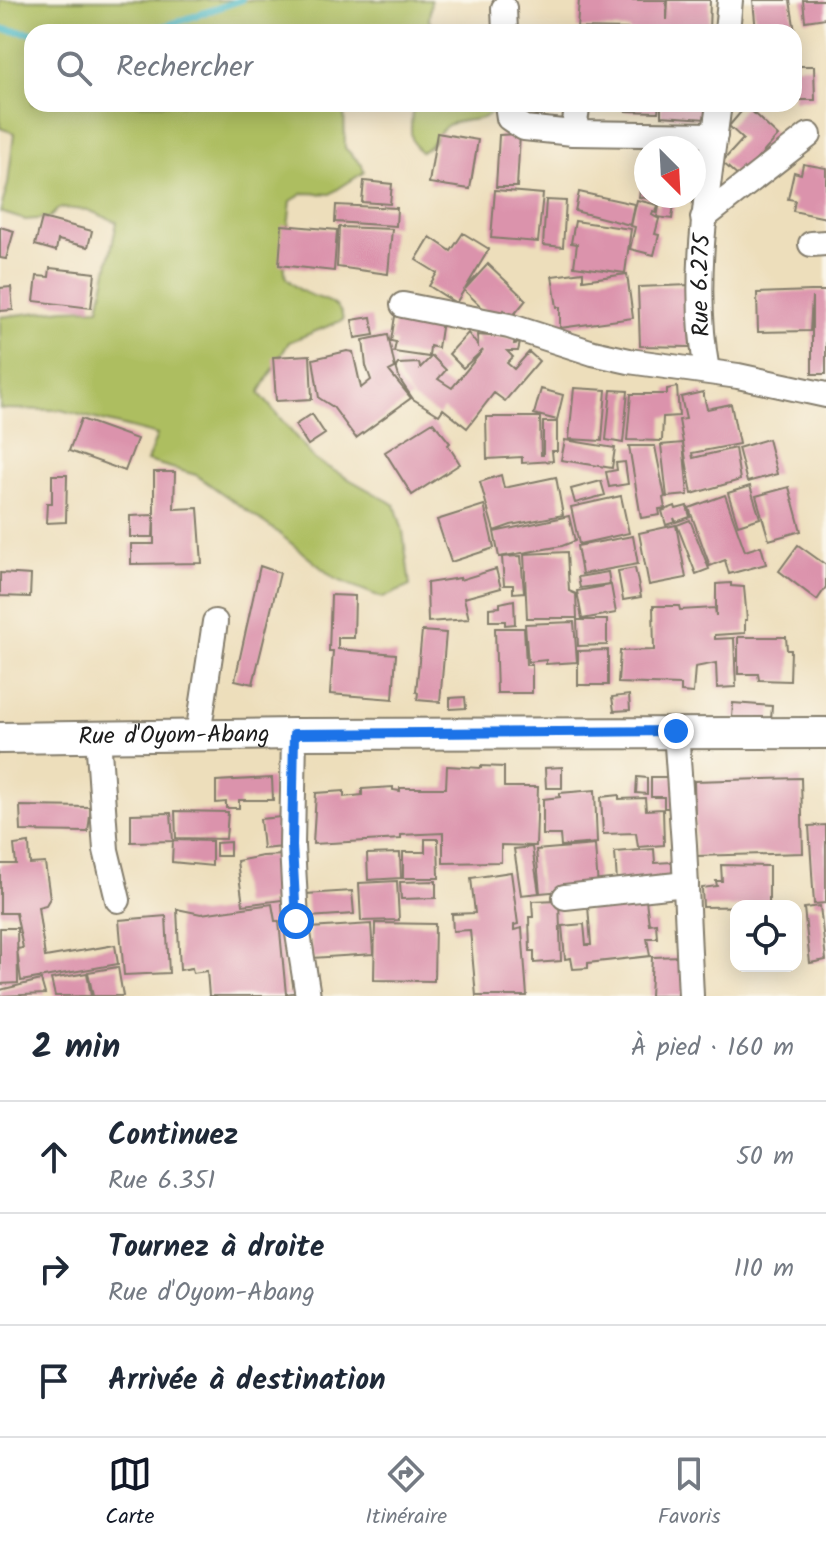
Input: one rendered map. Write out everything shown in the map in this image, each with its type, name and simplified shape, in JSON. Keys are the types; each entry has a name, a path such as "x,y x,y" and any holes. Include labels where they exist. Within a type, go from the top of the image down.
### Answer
{"main road":[{"name":"Rue d'Oyom-Abang","path":"0,738 676,731 826,733"}],"street":[{"path":"728,24 730,0"},
{"path":"508,112 509,118 524,128 573,133 715,135"},
{"path":"573,133 577,112"},
{"name":"Rue 6.275","path":"707,371 700,316 703,218 718,112"},
{"path":"703,218 809,135"},
{"path":"403,305 509,326 617,359 707,371 826,395"},
{"path":"198,735 215,622"},
{"path":"676,731 691,996"},
{"path":"294,734 293,876 296,921 308,996"},
{"path":"98,736 106,850 118,900"},
{"path":"565,897 686,884"}],"green space":[{"path":"0,0 431,0 431,24 24,24 24,112 344,112 345,148 362,165 364,172 330,194 304,193 291,201 284,263 286,278 302,291 333,304 343,320 289,342 259,393 315,460 395,505 403,531 410,586 383,598 335,579 276,531 196,475 147,461 157,435 61,410 0,409 0,317 99,308 117,222 88,210 59,208 49,218 25,220 0,212 8,184 14,133 0,128"},
{"path":"412,112 492,112 481,119 448,125 421,152 413,142"}],"building":[{"path":"579,0 666,0 667,20 668,0 710,0 709,24 577,24"},
{"path":"753,0 790,0 794,24 755,24"},
{"path":"803,0 826,0 826,18 805,21"},
{"path":"802,66 814,66 815,100 802,100"},
{"path":"661,112 707,112 707,119 661,116"},
{"path":"741,112 752,112 778,136 740,178 722,162 743,139 729,126"},
{"path":"437,133 478,140 470,189 429,183"},
{"path":"520,134 517,187 496,187 499,135"},
{"path":"803,164 826,168 826,218 793,211 795,200 788,199 794,172 801,174"},
{"path":"364,181 392,184 390,204 362,202"},
{"path":"495,190 543,194 538,242 491,238"},
{"path":"579,192 634,204 630,225 575,211"},
{"path":"546,200 566,201 563,247 543,245"},
{"path":"336,205 397,208 396,226 335,222"},
{"path":"635,208 657,208 652,215 659,219 654,255 630,249 635,227 631,226"},
{"path":"659,208 673,208 672,219 657,217"},
{"path":"42,218 92,231 88,247 58,240 56,251 35,245"},
{"path":"575,221 631,229 625,273 574,266 577,244 571,243"},
{"path":"282,225 337,230 334,271 279,265"},
{"path":"0,227 14,231 6,259 0,258"},
{"path":"339,227 392,229 388,274 337,267"},
{"path":"463,233 489,249 465,289 488,264 526,300 512,317 504,310 495,320 464,290 456,303 429,286 437,273 416,260 430,237 451,251"},
{"path":"50,268 95,273 91,308 34,301 37,276 49,277"},
{"path":"583,272 583,280 627,274 633,318 560,328 560,307 557,307 552,276"},
{"path":"690,285 693,326 689,326 690,347 640,346 638,287"},
{"path":"11,287 13,310 0,311 0,288"},
{"path":"826,291 826,374 812,374 812,297 810,331 758,332 757,293"},
{"path":"395,316 442,321 438,348 430,346 429,357 394,352 396,342 391,341"},
{"path":"371,317 374,335 355,338 352,320"},
{"path":"468,333 478,346 477,335 515,338 514,344 520,343 518,351 507,351 513,357 507,363 514,369 529,352 539,361 505,401 494,393 467,428 443,409 439,415 413,399 400,380 396,367 398,364 419,363 420,368 432,356 446,370 438,379 452,388 483,350 463,368 449,354"},
{"path":"388,335 395,368 389,371 411,398 356,438 333,407 319,398 313,359 353,352 361,388 371,380 363,340"},
{"path":"310,355 312,399 276,401 273,357"},
{"path":"677,387 679,416 663,417 662,441 627,440 631,394 667,394 667,389"},
{"path":"574,388 606,390 602,441 569,439"},
{"path":"541,389 563,395 557,420 534,414"},
{"path":"611,390 628,391 623,443 606,440"},
{"path":"703,392 707,409 731,404 739,444 692,453 693,458 735,448 740,480 692,494 679,420 686,419 681,397"},
{"path":"312,414 325,434 308,445 295,425"},
{"path":"486,417 540,417 541,455 543,422 557,422 557,451 552,451 553,461 522,463 522,457 487,459"},
{"path":"81,419 137,439 125,471 69,451"},
{"path":"433,422 450,443 448,445 460,464 412,495 385,452"},
{"path":"768,439 777,474 747,482 738,448"},
{"path":"565,440 615,448 612,468 561,460"},
{"path":"683,443 688,495 667,497 661,445"},
{"path":"629,446 655,446 665,497 665,508 659,509 660,515 641,518"},
{"path":"625,462 628,484 609,487 606,472 617,470 616,463"},
{"path":"154,472 175,472 174,509 198,508 202,563 131,564 131,544 154,544"},
{"path":"52,475 67,475 66,522 46,523 47,503 52,503"},
{"path":"501,475 504,488 556,477 563,515 494,531 480,482"},
{"path":"601,481 605,495 575,503 571,489"},
{"path":"750,486 760,518 738,525 728,493"},
{"path":"789,487 801,531 769,540 756,496"},
{"path":"725,495 745,551 761,546 766,564 729,574 725,560 710,566 689,508"},
{"path":"621,496 629,533 579,544 571,507"},
{"path":"484,505 494,548 451,562 437,520"},
{"path":"675,506 676,509 687,506 690,517 676,522 674,518 675,522 666,525 662,511"},
{"path":"154,515 153,537 130,537 130,516"},
{"path":"569,516 575,541 499,557 494,532"},
{"path":"690,520 709,569 696,574 677,525"},
{"path":"676,525 686,578 649,585 639,533"},
{"path":"633,536 638,564 582,574 577,546"},
{"path":"798,545 826,565 826,587 817,600 779,571"},
{"path":"567,552 569,591 576,594 577,618 527,618 524,554"},
{"path":"521,556 524,592 513,593 513,585 504,585 502,557"},
{"path":"260,566 280,573 253,684 235,680"},
{"path":"635,568 641,597 623,600 618,571"},
{"path":"496,569 501,588 464,598 469,619 428,622 427,583 460,580"},
{"path":"608,572 610,584 580,588 578,577"},
{"path":"0,573 31,575 30,597 0,596"},
{"path":"731,583 731,586 744,587 745,633 715,635 715,639 734,638 736,687 717,688 716,663 695,667 693,693 681,692 681,685 618,683 620,651 654,650 653,606 679,606 680,610 715,608 716,616 716,584"},
{"path":"611,585 616,613 582,619 577,591"},
{"path":"331,595 355,596 354,638 338,638 338,649 396,654 393,699 330,694 333,651 329,651"},
{"path":"514,600 515,624 489,621 489,608 500,607 500,603"},
{"path":"577,620 607,620 607,645 578,646"},
{"path":"574,622 577,662 528,662 525,624"},
{"path":"495,628 524,628 526,665 532,665 532,693 497,693"},
{"path":"422,631 446,633 440,702 417,700"},
{"path":"738,637 786,637 787,650 791,650 790,681 759,680 758,674 738,674"},
{"path":"608,650 608,685 578,685 578,651"},
{"path":"629,695 630,710 614,711 612,697"},
{"path":"465,697 466,708 450,709 450,698"},
{"path":"733,703 772,706 771,720 732,718"},
{"path":"447,766 504,767 504,787 538,787 536,846 501,845 501,862 443,863 443,833 401,835 401,839 313,844 316,793 344,791 344,797 362,795 362,789 393,787 393,790 400,791 400,788 446,788"},
{"path":"562,767 562,788 546,788 545,768"},
{"path":"637,777 647,778 647,794 636,793"},
{"path":"651,777 675,777 675,808 664,808 664,797 651,797"},
{"path":"272,778 273,800 239,800 239,808 226,808 226,802 216,803 216,781"},
{"path":"801,778 803,853 696,856 694,781"},
{"path":"595,790 597,843 561,846 560,835 543,835 543,799 560,797 560,793"},
{"path":"619,795 619,799 645,798 646,810 663,809 664,845 638,847 636,833 603,834 601,797"},
{"path":"20,806 91,807 88,832 21,831"},
{"path":"175,811 228,812 226,839 176,838"},
{"path":"171,813 173,841 131,842 131,814"},
{"path":"281,817 283,847 263,849 260,819"},
{"path":"826,825 826,903 814,904 809,826"},
{"path":"425,839 438,839 439,878 403,878 403,852 425,852"},
{"path":"173,840 212,841 212,866 172,862"},
{"path":"230,842 230,856 216,856 216,843"},
{"path":"29,843 30,864 45,863 50,898 46,905 38,907 45,957 115,945 118,964 21,981 17,949 23,948 16,913 0,913 0,864 16,864 14,845"},
{"path":"595,845 598,888 540,893 536,850"},
{"path":"532,847 539,893 521,895 514,849"},
{"path":"654,849 655,863 672,862 673,877 617,882 615,852"},
{"path":"400,853 401,878 368,880 367,854"},
{"path":"286,855 290,899 243,905 237,861"},
{"path":"721,865 769,866 769,900 730,900 730,907 703,907 702,888 717,886 716,881 722,881"},
{"path":"511,872 518,924 514,925 514,930 522,928 527,996 476,996 470,930 453,931 452,914 475,913 471,878"},
{"path":"397,881 399,920 361,921 359,883"},
{"path":"436,881 436,898 401,899 400,882"},
{"path":"352,891 354,914 308,917 306,894"},
{"path":"559,900 561,961 534,963 534,951 530,951 532,901"},
{"path":"646,900 649,924 656,923 657,938 647,938 650,956 588,963 588,968 573,969 571,958 565,959 562,926 584,924 586,945 591,945 588,906"},
{"path":"272,904 275,921 279,921 286,994 299,992 300,996 209,996 207,971 193,973 192,968 180,970 177,909 201,914"},
{"path":"820,906 826,960 810,963 804,908"},
{"path":"166,916 169,973 124,975 119,920"},
{"path":"375,923 435,924 434,981 374,980"},
{"path":"371,924 373,954 312,958 310,928"},
{"path":"0,928 17,928 18,983 0,984"},
{"path":"683,956 685,996 650,996 652,957"},
{"path":"118,967 123,996 93,996 88,972"},
{"path":"87,973 91,996 55,996 51,979"},
{"path":"41,980 45,994 0,996 0,990"}],"waterway":[{"path":"172,24 241,0"},
{"path":"0,29 24,32"}],"route":[{"path":"296,921 292,846 294,734 676,731"}]}
